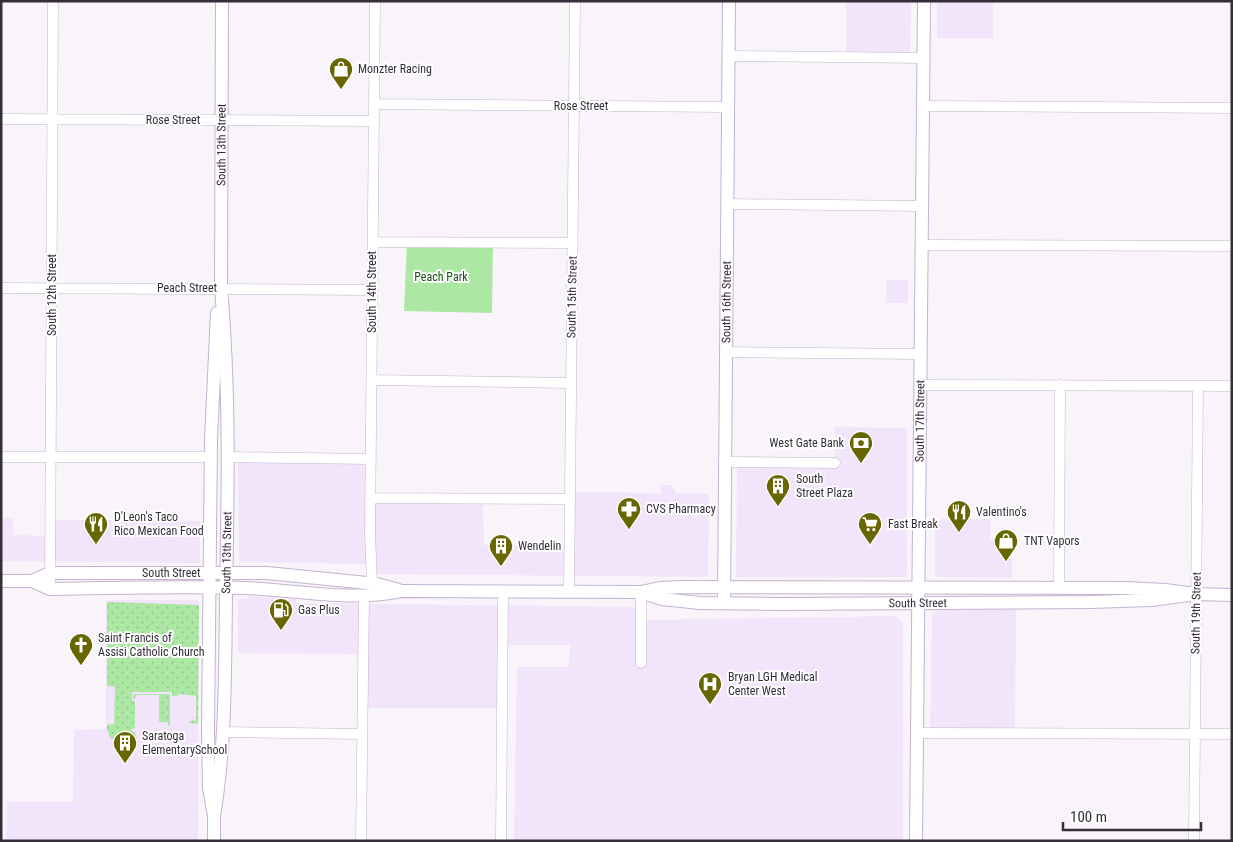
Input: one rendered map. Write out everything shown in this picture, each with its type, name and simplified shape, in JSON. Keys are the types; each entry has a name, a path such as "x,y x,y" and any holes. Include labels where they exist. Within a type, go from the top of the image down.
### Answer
{"main road":[{"name":"South 13th Street","path":"214,816 219,787 222,732 228,399 225,334 220,288 222,1"},
{"name":"South 16th Street","path":"724,604 729,1"},
{"name":"South 17th Street","path":"916,841 924,1"},
{"name":"South 13th Street","path":"214,841 214,816 209,778 212,457 216,319 220,288"},
{"name":"South Street","path":"1,581 32,581 50,573 226,572 274,574 372,583 402,591"},
{"name":"South Street","path":"32,581 50,589 226,588 364,595 381,595 402,591 641,592 668,588 723,587 1059,587 1129,588 1232,595"},
{"name":"South Street","path":"641,592 662,599 682,602 724,604 1100,602 1152,600 1196,594"}],"street":[{"name":"South 12th Street","path":"50,589 53,1"},
{"name":"South 14th Street","path":"372,583 370,498 375,1"},
{"name":"South 15th Street","path":"570,592 575,1"},
{"path":"728,56 923,58"},
{"name":"Rose Street","path":"374,104 728,107"},
{"path":"923,106 1232,108"},
{"name":"Rose Street","path":"1,119 374,121"},
{"path":"727,204 922,206"},
{"path":"372,242 573,244"},
{"path":"921,245 1232,246"},
{"name":"Peach Street","path":"1,288 372,290"},
{"path":"725,352 920,354"},
{"path":"372,380 571,383"},
{"path":"920,385 1232,386"},
{"path":"1059,587 1060,385"},
{"name":"South 19th Street","path":"1194,841 1198,386"},
{"path":"1,456 212,457"},
{"path":"227,457 371,459"},
{"path":"724,462 835,463"},
{"path":"370,498 570,499"},
{"path":"501,841 503,592"},
{"path":"641,592 641,663"},
{"path":"361,841 364,595"},
{"path":"222,732 362,734"},
{"path":"916,733 1232,734"}],"shaded area":[{"path":"846,1 911,1 910,58 846,57"},
{"path":"937,1 993,1 993,38 937,38"},
{"path":"886,280 908,280 908,303 886,303"},
{"path":"835,427 907,428 907,577 736,577 737,462 835,462"},
{"path":"238,457 371,459 370,498 483,499 484,545 570,544 570,492 662,493 659,485 672,485 676,493 709,494 708,577 372,574 371,564 239,562"},
{"path":"1,518 13,519 13,535 50,536 51,520 200,521 200,563 1,561"},
{"path":"935,519 990,519 990,540 1012,540 1012,578 937,577 935,575"},
{"name":"Bryan LGH Medical Center West","path":"248,596 296,599 296,603 641,607 645,666 646,620 896,616 903,623 903,841 514,841 517,667 569,667 570,645 503,645 503,708 362,708 363,654 238,653 238,599 247,599"},
{"path":"106,600 199,600 198,841 6,841 7,802 73,802 74,730 106,729"},
{"path":"939,609 1016,610 1015,733 930,733 932,615"}],"green space":[{"name":"Peach Park","path":"407,242 493,243 492,313 404,311"},
{"path":"107,602 199,605 198,724 189,723 196,720 196,696 179,694 172,696 172,692 132,692 132,701 135,701 135,728 132,729 132,732 135,732 137,739 111,739 107,725 114,724 115,687 107,686"},
{"path":"133,694 170,694 170,726 168,726 168,722 159,722 159,695 136,695 135,699 133,699"}],"place":[{"name":"Monzter Racing","path":"341,90"},
{"name":"West Gate Bank","path":"861,464"},
{"name":"South Street Plaza","path":"778,507"},
{"name":"CVS Pharmacy","path":"629,530"},
{"name":"Valentino's","path":"959,533"},
{"name":"D'Leon's Taco Rico Mexican Food","path":"96,545"},
{"name":"Fast Break","path":"870,545"},
{"name":"TNT Vapors","path":"1006,562"},
{"name":"Wendelin","path":"501,567"},
{"name":"Gas Plus","path":"281,631"},
{"name":"Saint Francis of Assisi Catholic Church","path":"81,666"},
{"name":"Bryan LGH Medical Center West","path":"710,705"},
{"name":"Saratoga ElementarySchool","path":"125,764"}]}
